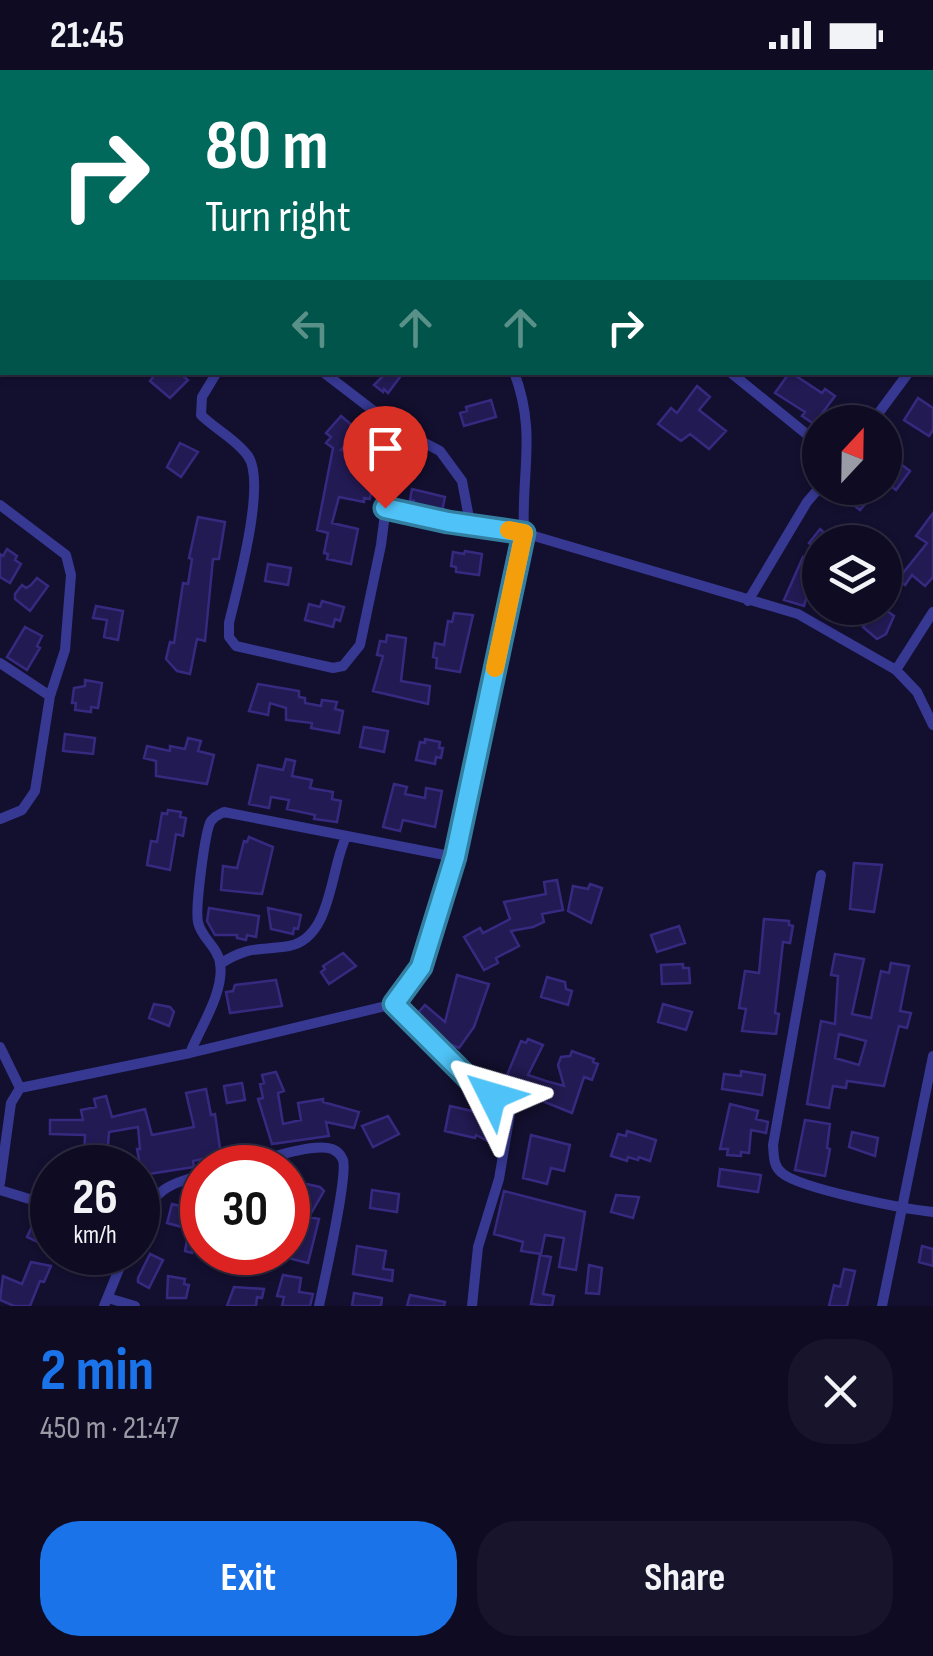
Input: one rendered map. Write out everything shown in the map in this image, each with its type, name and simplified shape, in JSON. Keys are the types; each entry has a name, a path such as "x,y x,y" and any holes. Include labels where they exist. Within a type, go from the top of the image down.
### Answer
{"street":[{"path":"214,375 202,397 201,414 248,456 255,478 247,540 229,623 229,636 236,646 333,668 343,666 360,645 381,545 396,428"},
{"path":"327,375 396,428 440,451 462,482 470,523"},
{"path":"30,1198 0,1187 11,1103 20,1088 190,1053 394,1004 421,967 455,857 524,533 522,500 529,431 515,375"},
{"path":"734,375 802,430"},
{"path":"885,405 907,375"},
{"path":"0,505 66,555 72,575 66,650 50,696 35,792 22,810 0,819"},
{"path":"748,601 806,505"},
{"path":"385,508 524,533 798,614 896,670 918,692 933,725"},
{"path":"896,670 933,612"},
{"path":"0,663 50,696"},
{"path":"190,1053 215,994 220,964 197,921 204,839 216,816 224,812 455,857"},
{"path":"220,964 240,951 292,946 310,936 324,910 346,837"},
{"path":"821,875 773,1145 774,1165 783,1175 800,1181 900,1208 933,1212"},
{"path":"394,1004 474,1084 511,1108 500,1179 478,1247 472,1306"},
{"path":"0,1047 20,1088"},
{"path":"882,1306 933,1056"},
{"path":"310,1149 330,1148 344,1161 319,1306"},
{"path":"117,1275 106,1302 136,1306"}],"building":[{"path":"155,375 182,375 188,380 170,398 150,381"},
{"path":"384,375 400,377 388,393 374,385"},
{"path":"788,375 835,396 828,405 802,405 802,410 775,393"},
{"path":"697,386 710,397 699,410 726,431 709,449 690,434 681,441 658,424 671,408 677,413"},
{"path":"918,398 933,408 933,430 929,436 904,420"},
{"path":"491,400 496,417 464,426 460,413 467,411 466,407"},
{"path":"341,416 354,427 348,434 352,437 341,450 369,455 364,484 372,486 370,499 364,498 364,502 339,497 332,523 358,529 351,564 327,559 328,554 324,553 328,533 317,530 333,448 326,443 331,437 326,433"},
{"path":"180,443 198,452 181,477 167,467"},
{"path":"902,465 910,471 902,482"},
{"path":"412,489 445,497 442,511 413,506"},
{"path":"933,513 933,577 925,586 912,575 905,585 902,583 902,572 927,543 916,536"},
{"path":"198,517 225,522 219,559 213,559 205,641 197,639 190,674 177,671 166,659 170,642 174,643 183,583 188,584"},
{"path":"7,549 21,564 10,583 0,577 0,554 3,556"},
{"path":"453,552 482,554 479,575 456,572 456,567 451,566"},
{"path":"802,559 802,605 784,600"},
{"path":"268,564 291,568 288,585 265,581"},
{"path":"37,578 48,586 30,611 15,599 15,594 22,585 26,588"},
{"path":"322,601 344,607 340,621 335,619 333,627 305,620 309,604 320,607"},
{"path":"96,606 123,611 118,640 104,637 107,620 93,618"},
{"path":"454,613 473,615 460,672 436,668 437,658 433,657 435,643 444,645 448,621 452,622"},
{"path":"890,625 886,634 877,639 863,627"},
{"path":"25,627 42,636 37,646 40,648 27,670 7,657"},
{"path":"387,635 406,638 401,681 430,686 428,704 373,691 383,656 377,655 380,641 386,642"},
{"path":"85,680 102,683 98,708 91,707 91,712 75,710 76,703 72,703 74,688 85,686"},
{"path":"258,684 299,691 305,703 321,706 322,700 337,702 335,709 343,711 339,733 311,728 312,723 286,720 286,708 270,703 268,715 249,711"},
{"path":"364,727 388,731 384,752 360,747"},
{"path":"65,734 95,738 93,754 63,751"},
{"path":"188,738 201,741 198,751 214,755 207,784 156,776 156,761 144,758 147,746 170,751 170,746 185,749"},
{"path":"425,739 440,742 439,748 443,748 435,764 416,760 420,742 425,743"},
{"path":"286,759 295,761 292,776 312,780 310,788 333,792 332,799 341,801 337,822 287,809 289,800 271,797 269,808 249,804 258,765 283,770"},
{"path":"394,784 407,787 405,794 425,798 426,788 442,791 435,827 403,820 400,831 383,827"},
{"path":"168,810 181,812 180,817 186,818 183,836 176,834 170,870 147,865 151,841 157,842 162,813 167,814"},
{"path":"249,837 273,847 262,894 221,890 223,866 237,868 244,841"},
{"path":"854,863 882,865 874,912 850,909"},
{"path":"557,880 563,910 542,914 544,922 533,927 511,931 519,946 496,958 498,963 484,970 464,937 480,928 483,933 510,919 504,902 546,894 544,882"},
{"path":"590,884 602,888 591,923 568,911 573,886 588,889"},
{"path":"209,908 259,916 256,937 247,935 246,940 237,935 215,935 207,921"},
{"path":"268,908 301,915 298,929 294,928 293,934 271,929"},
{"path":"764,919 789,921 793,926 790,943 783,942 776,1034 742,1031 746,1009 739,1008 745,971 759,973"},
{"path":"679,926 685,943 657,952 651,935"},
{"path":"343,953 356,966 329,984 321,972 323,966"},
{"path":"835,954 864,959 852,1014 871,1018 881,971 889,973 891,963 909,966 900,1011 911,1013 907,1028 899,1026 884,1086 847,1081 846,1088 833,1086 829,1108 807,1104 821,1021 835,1024 838,976 831,975","holes":["839,1034 866,1041 859,1065 835,1058"]},
{"path":"683,964 683,968 689,968 690,983 662,984 661,965"},
{"path":"457,975 489,984 474,1027 459,1048 445,1042 417,1014 425,1005 445,1022"},
{"path":"547,977 565,982 566,989 572,991 568,1005 541,997"},
{"path":"276,980 282,1006 230,1013 226,992 233,991 235,985"},
{"path":"154,1004 170,1007 174,1012 169,1026 149,1018"},
{"path":"663,1004 692,1012 686,1030 658,1022"},
{"path":"528,1039 543,1045 528,1075 564,1086 558,1065 561,1057 570,1056 572,1051 598,1064 592,1080 584,1077 572,1113 503,1085 521,1041 526,1043"},
{"path":"741,1071 765,1075 762,1095 722,1089 724,1074 741,1076"},
{"path":"276,1072 284,1091 278,1093 283,1124 301,1120 298,1103 323,1099 359,1112 354,1128 326,1122 329,1136 272,1144 258,1099 263,1098 262,1075"},
{"path":"242,1083 245,1100 227,1103 224,1086"},
{"path":"206,1089 220,1145 180,1145 180,1169 160,1172 160,1145 140,1145 138,1127 109,1132 108,1145 85,1145 85,1135 50,1134 50,1120 83,1120 81,1110 96,1107 94,1099 106,1096 112,1117 145,1109 152,1135 194,1127 186,1093"},
{"path":"730,1104 758,1111 756,1119 768,1122 766,1133 751,1130 749,1153 741,1152 741,1156 727,1155 728,1149 720,1149"},
{"path":"450,1106 500,1122 490,1142 476,1135 475,1138 445,1131"},
{"path":"388,1116 399,1134 373,1147 362,1126"},
{"path":"805,1120 830,1124 825,1176 795,1170"},
{"path":"627,1131 656,1140 650,1161 611,1156 618,1134 626,1136"},
{"path":"852,1132 878,1138 875,1156 849,1147"},
{"path":"531,1135 570,1145 564,1171 551,1168 547,1184 523,1178"},
{"path":"720,1169 761,1175 758,1192 718,1186"},
{"path":"310,1185 324,1191 310,1215"},
{"path":"372,1190 399,1194 397,1212 370,1208"},
{"path":"504,1191 585,1212 576,1270 559,1267 564,1238 545,1235 541,1254 521,1251 523,1242 494,1234"},
{"path":"616,1195 639,1197 633,1218 611,1212"},
{"path":"172,1204 180,1206 180,1227 167,1223"},
{"path":"310,1217 319,1219 310,1255"},
{"path":"357,1246 386,1251 383,1269 393,1270 392,1281 353,1274"},
{"path":"922,1246 933,1249 933,1266 919,1262"},
{"path":"540,1255 551,1257 543,1294 554,1296 552,1306 531,1304"},
{"path":"30,1264 30,1275 47,1275 44,1282 40,1281 30,1306 14,1306 0,1300 3,1276 22,1284"},
{"path":"589,1265 602,1268 599,1294 586,1293"},
{"path":"844,1269 855,1271 847,1306 829,1306 834,1285 840,1287"},
{"path":"140,1275 156,1275 149,1288"},
{"path":"283,1275 301,1278 299,1292 313,1294 310,1306 282,1306 284,1297 277,1296"},
{"path":"168,1276 185,1279 184,1284 189,1285 186,1298 167,1298"},
{"path":"234,1287 264,1289 262,1298 257,1297 256,1306 227,1306"},
{"path":"354,1293 382,1298 381,1306 352,1306"},
{"path":"410,1295 445,1302 444,1306 407,1306"}],"slow traffic":[{"path":"495,668 524,533 509,530"}],"route":[{"path":"385,508 524,533 455,857 421,967 394,1004 474,1084 492,1096"}]}
